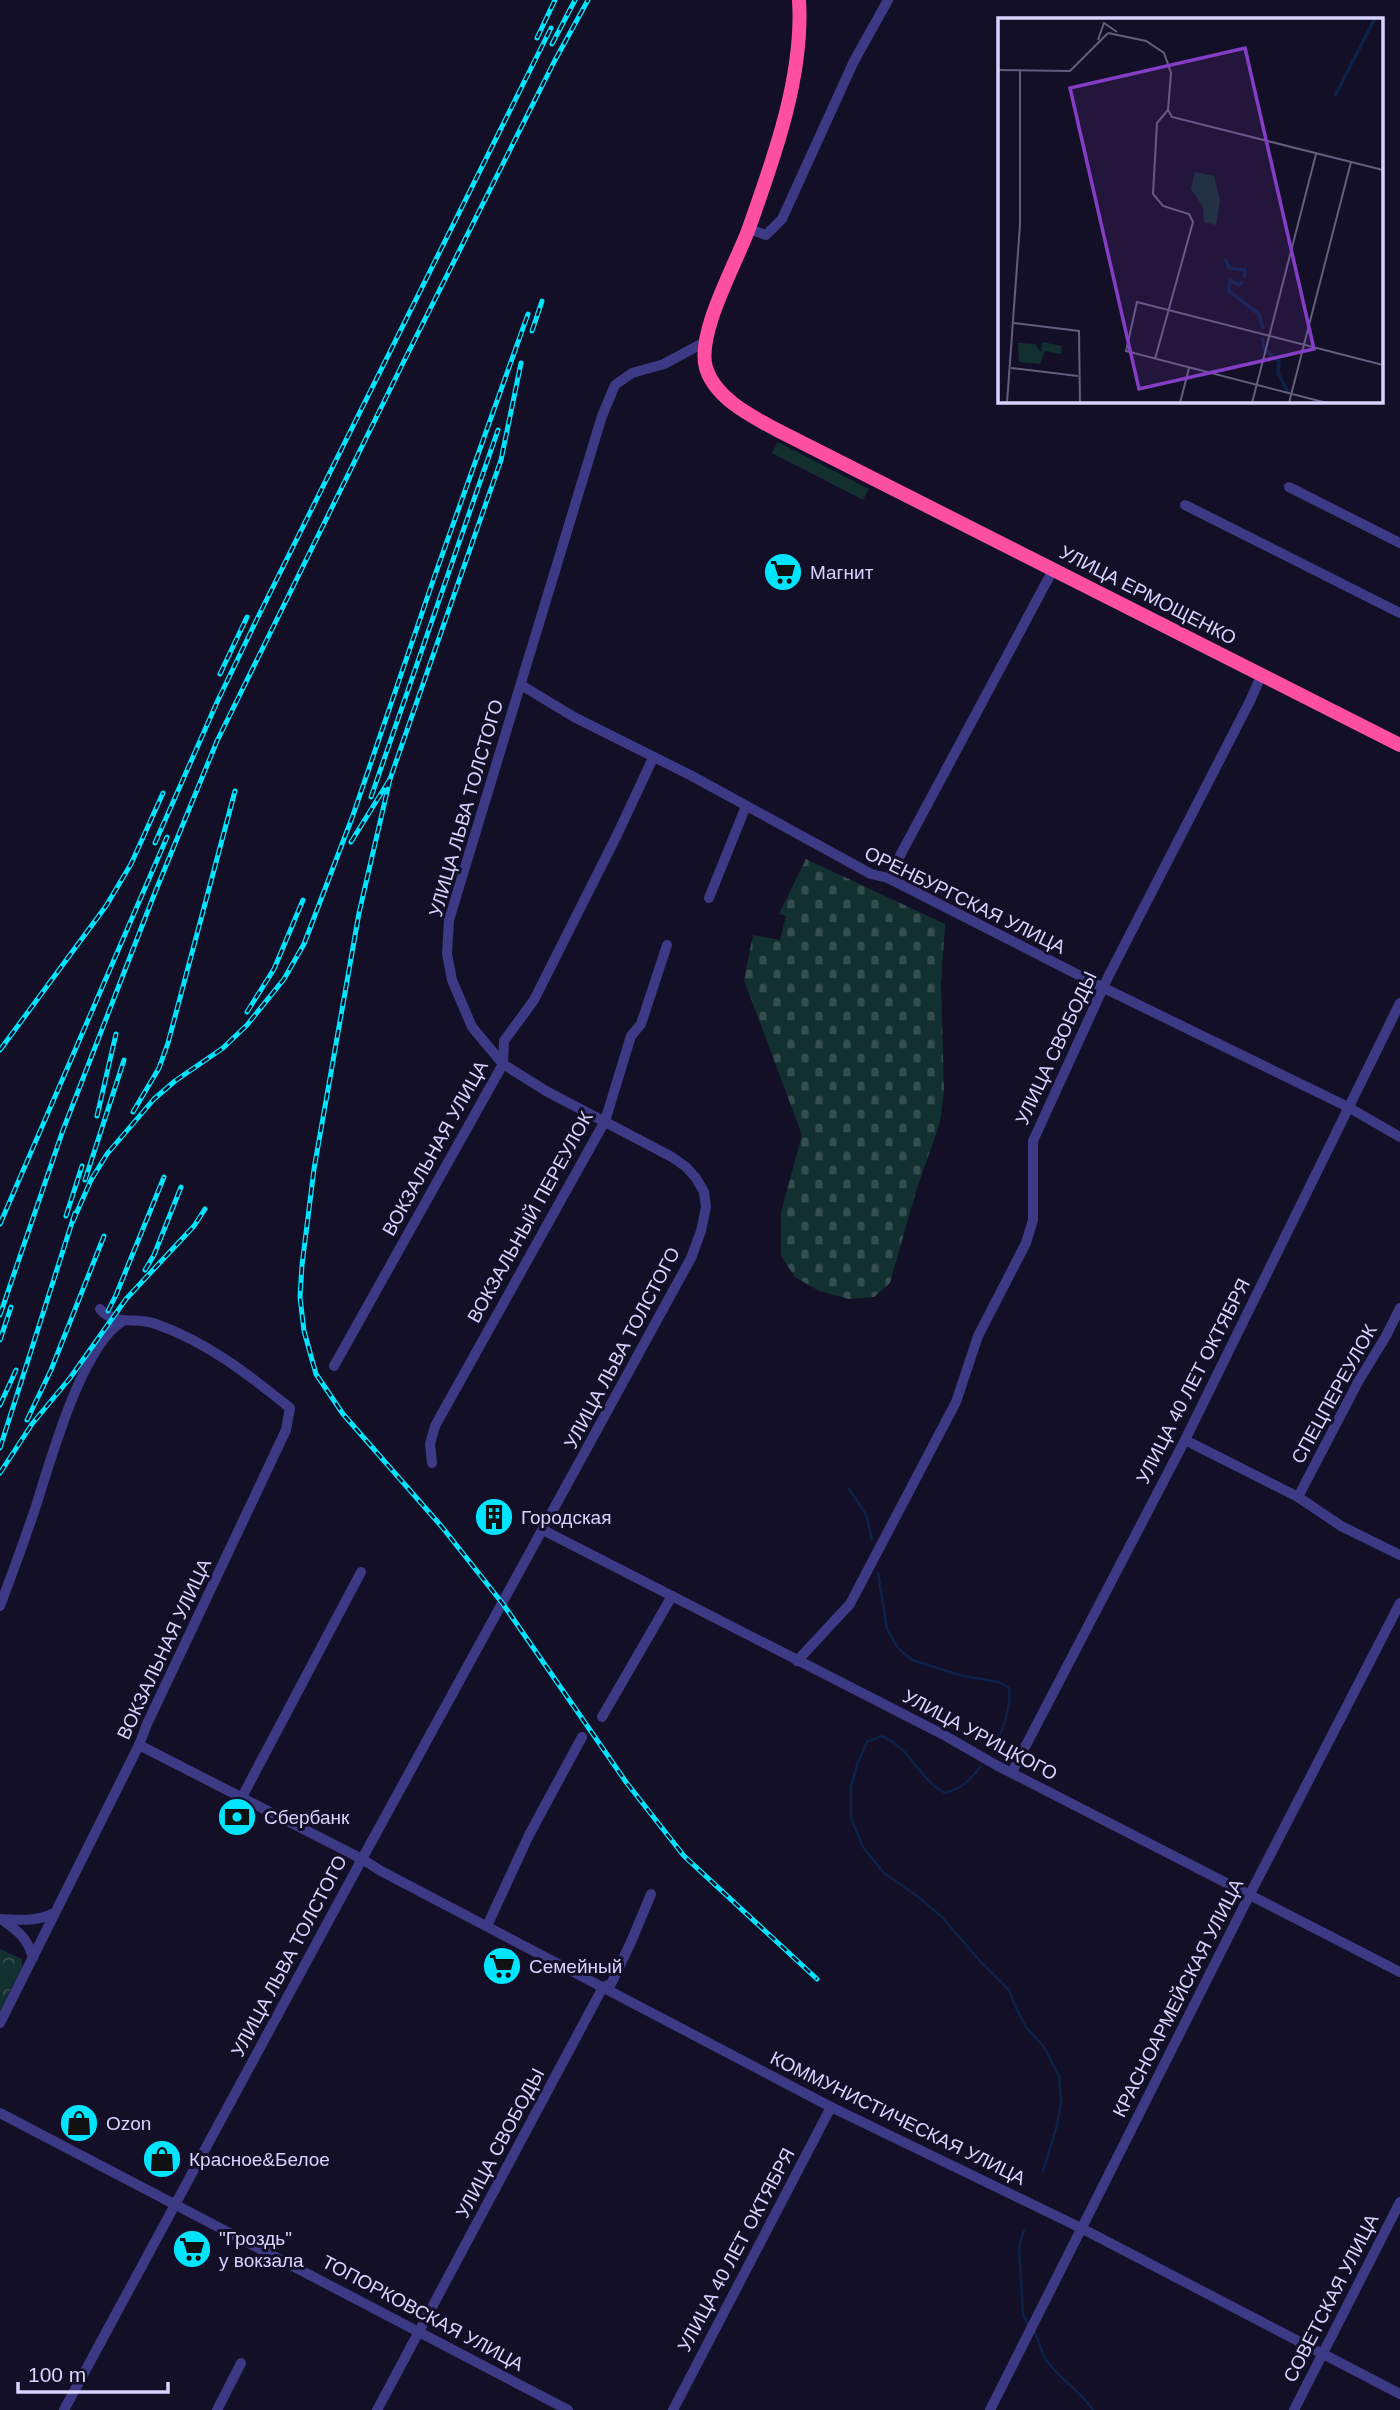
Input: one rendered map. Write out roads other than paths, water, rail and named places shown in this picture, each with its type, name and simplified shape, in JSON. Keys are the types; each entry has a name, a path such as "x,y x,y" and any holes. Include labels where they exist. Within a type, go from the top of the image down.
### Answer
{"highway":[{"path":"705,342 712,318 749,229 781,133 796,62 799,0"},
{"name":"УЛИЦА ЕРМОЩЕНКО","path":"705,342 706,369 719,390 744,411 1400,745"}],"street":[{"path":"749,229 766,235 782,219 854,61 888,0"},
{"name":"УЛИЦА ЛЬВА ТОЛСТОГО","path":"64,2410 362,1858 691,1258 701,1231 706,1207 704,1192 686,1167 546,1091 503,1064 472,1027 452,980 447,954 449,920 602,416 615,385 632,373 664,364 705,342"},
{"path":"1289,487 1400,543"},
{"path":"1185,505 1400,613"},
{"path":"888,878 1054,568"},
{"name":"УЛИЦА СВОБОДЫ","path":"797,1661 850,1604 956,1402 978,1336 1026,1243 1033,1220 1033,1141 1108,977 1262,674"},
{"name":"ОРЕНБУРГСКАЯ УЛИЦА","path":"520,685 574,717 871,874 888,878 1104,988 1348,1107 1400,1137"},
{"name":"ВОКЗАЛЬНАЯ УЛИЦА","path":"334,1366 503,1064 504,1041 534,1000 653,758"},
{"path":"709,898 746,806"},
{"name":"ВОКЗАЛЬНЫЙ ПЕРЕУЛОК","path":"432,1463 430,1444 435,1426 605,1121 631,1036 641,1024 667,945"},
{"name":"УЛИЦА 40 ЛЕТ ОКТЯБРЯ","path":"1012,1772 1185,1440 1400,1003"},
{"name":"СПЕЦПЕРЕУЛОК","path":"1298,1497 1400,1308"},
{"path":"100,1309 105,1315 122,1321"},
{"name":"ВОКЗАЛЬНАЯ УЛИЦА","path":"55,1913 139,1745 286,1430 290,1408 213,1350 144,1320 122,1321"},
{"path":"0,1606 75,1389 99,1347 114,1326 122,1321"},
{"path":"1185,1440 1298,1497 1340,1526 1400,1555"},
{"name":"УЛИЦА УРИЦКОГО","path":"543,1530 1400,1972"},
{"path":"139,1745 243,1797 361,1572"},
{"path":"601,1717 671,1596"},
{"name":"КРАСНОАРМЕЙСКАЯ УЛИЦА","path":"990,2410 1400,1603"},
{"path":"487,1926 529,1835 582,1737"},
{"name":"КОММУНИСТИЧЕСКАЯ УЛИЦА","path":"243,1797 831,2107 1081,2228 1400,2394"},
{"name":"УЛИЦА СВОБОДЫ","path":"377,2410 603,1987 611,1984 651,1894"},
{"path":"0,1918 34,1920 55,1913"},
{"path":"0,2023 55,1913"},
{"path":"0,1918 21,1933 33,1958"},
{"name":"УЛИЦА 40 ЛЕТ ОКТЯБРЯ","path":"673,2410 831,2107"},
{"name":"ТОПОРКОВСКАЯ УЛИЦА","path":"0,2113 419,2330 555,2407 568,2410"},
{"name":"СОВЕТСКАЯ УЛИЦА","path":"1294,2410 1400,2202"},
{"path":"217,2410 241,2363"}],"waterway":[{"path":"849,1489 866,1514 872,1539"},
{"path":"878,1573 887,1629 898,1648 912,1660 963,1676 999,1682 1009,1688 1006,1720 993,1750"},
{"path":"981,1766 966,1783 945,1793 928,1780 899,1747 881,1736 867,1742 858,1762 851,1786 851,1818 863,1847 884,1873 942,1917 1009,1990 1026,2027 1044,2047 1059,2076 1061,2103 1043,2171"},
{"path":"1024,2230 1019,2247 1023,2315 1029,2325"},
{"path":"1033,2330 1047,2361 1093,2410"}],"railway":[{"path":"537,38 555,0"},
{"path":"552,44 575,0"},
{"path":"0,1315 63,1130 217,741 403,363 554,62 588,0"},
{"path":"155,843 257,619 551,28"},
{"path":"532,331 542,301"},
{"path":"73,1221 91,1180 107,1154 154,1099 223,1048 247,1025 284,979 304,944 352,818 528,314"},
{"path":"351,842 390,779 501,460 521,363"},
{"path":"371,797 498,430"},
{"path":"220,674 247,617"},
{"path":"390,779 359,913 314,1169 302,1265 300,1297 304,1331 316,1374 343,1414 442,1527 503,1604 626,1782 684,1856 817,1979"},
{"path":"133,1112 159,1068 168,1043 235,791"},
{"path":"0,1050 106,906 131,864 163,793"},
{"path":"0,1224 167,837"},
{"path":"247,1012 274,969 303,900"},
{"path":"97,1116 116,1034"},
{"path":"85,1180 124,1060"},
{"path":"66,1216 82,1166"},
{"path":"108,1311 164,1177"},
{"path":"145,1270 154,1255 181,1187"},
{"path":"0,1473 32,1424 70,1378 126,1299 194,1226 205,1209"},
{"path":"0,1448 75,1213"},
{"path":"27,1420 51,1370 104,1236"},
{"path":"0,1340 11,1307"},
{"path":"0,1405 16,1370"}],"place":[{"name":"Магнит","path":"783,572"},
{"name":"Городская","path":"494,1517"},
{"name":"Сбербанк","path":"237,1817"},
{"name":"Семейный","path":"502,1966"},
{"name":"Ozon","path":"79,2123"},
{"name":"Красное&Белое","path":"162,2159"},
{"name":"\"Гроздь\" у вокзала","path":"192,2249"}]}
